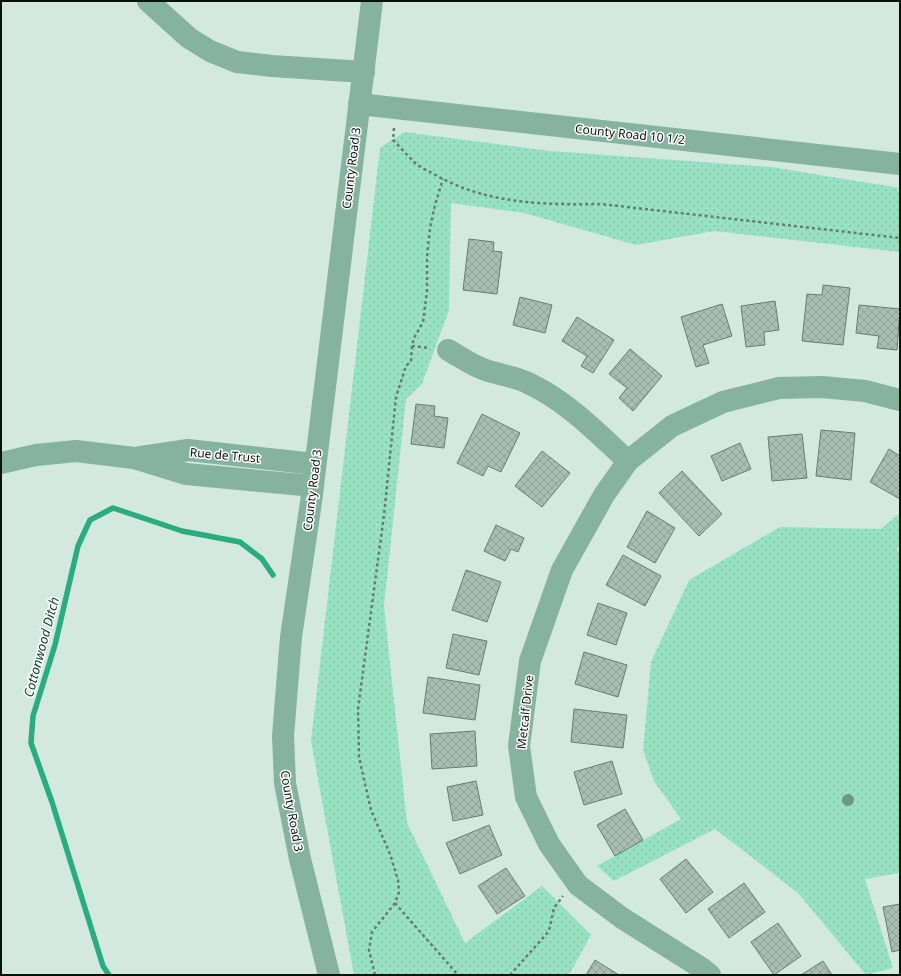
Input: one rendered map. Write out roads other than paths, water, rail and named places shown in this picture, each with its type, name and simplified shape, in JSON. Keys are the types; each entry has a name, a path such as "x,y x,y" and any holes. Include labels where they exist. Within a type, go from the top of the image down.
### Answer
{"street":[{"path":"148,1 189,38 210,51 237,62 272,66 364,72"},
{"name":"County Road 3","path":"329,975 300,859 285,783 283,736 291,637 313,486 372,1"},
{"name":"County Road 10 1/2","path":"359,104 900,164"},
{"path":"448,350 483,369 511,376 529,383 550,395 577,415 628,462"},
{"name":"Metcalf Drive","path":"710,975 703,969 622,918 578,884 549,844 526,797 519,746 530,661 562,570 604,495 628,462 672,426 724,402 779,388 822,387 865,391 900,400"},
{"name":"Rue de Trust","path":"134,458 188,450 315,464"},
{"name":"Rue de Trust","path":"1,463 36,455 76,451 134,458 186,474 313,486"}],"waterway":[{"name":"Cottonwood Ditch","path":"109,975 103,966 52,802 31,743 33,716 55,645 78,546 90,520 113,508 182,531 240,542 262,559 273,575"}]}
